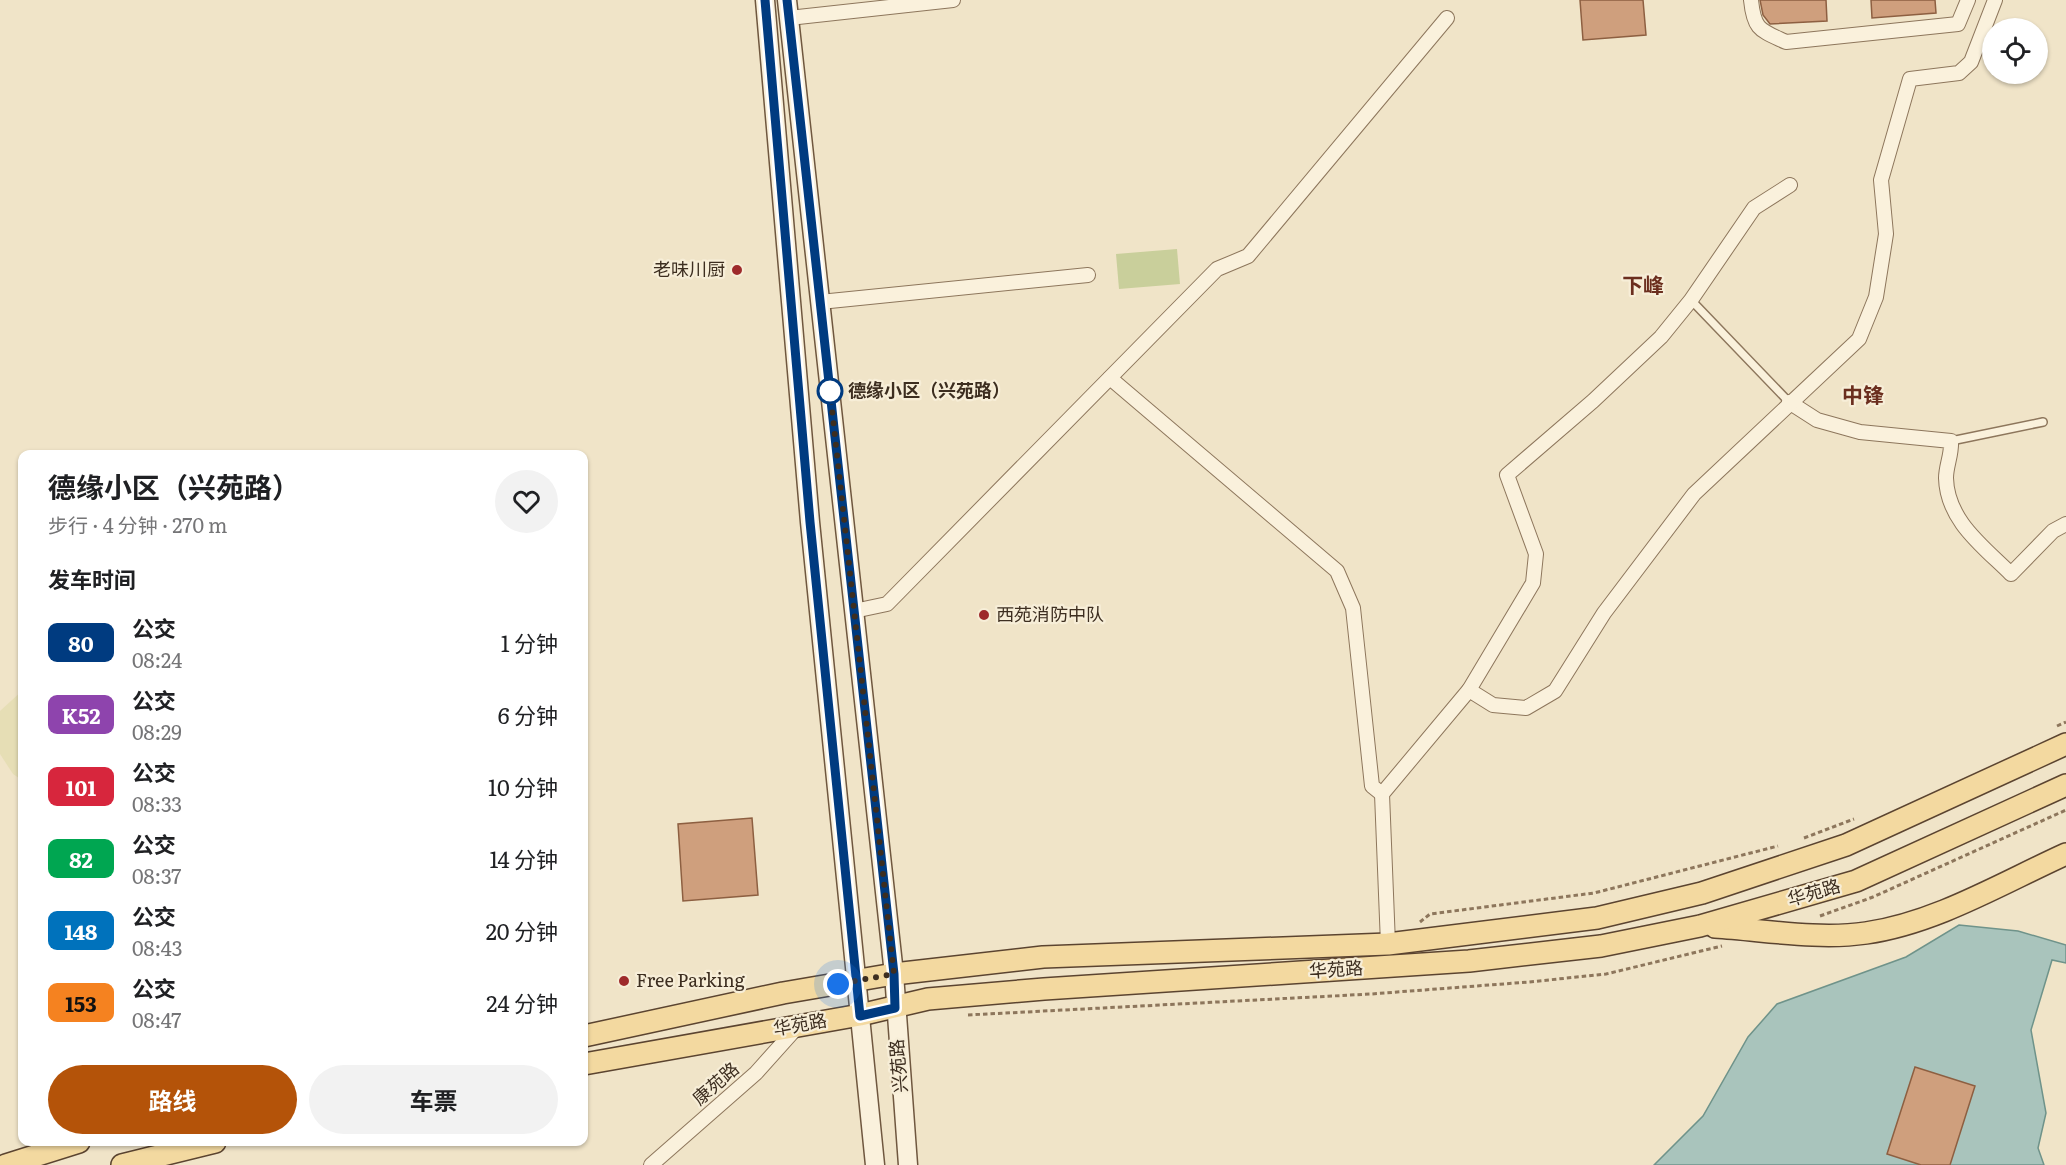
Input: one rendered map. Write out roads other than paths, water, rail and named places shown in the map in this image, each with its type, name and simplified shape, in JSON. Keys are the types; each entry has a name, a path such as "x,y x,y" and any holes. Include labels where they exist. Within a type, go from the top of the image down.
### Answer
{"main road":[{"name":"兴苑路","path":"765,0 810,522 875,1165"},
{"name":"兴苑路","path":"788,9 894,974 908,1165"},
{"name":"华苑路","path":"588,1035 783,993 894,974 1043,957 1388,944 1596,918 1702,893 1846,845 2061,736"},
{"name":"华苑路","path":"588,1063 860,1016 927,999 1469,961 1601,946 1700,926 1857,881 2066,785"},
{"path":"1700,926 1835,934 1865,933 1914,923 2066,854"},
{"path":"6,1165 66,1146"},
{"path":"122,1165 199,1146"}],"street":[{"path":"788,9 953,0"},
{"path":"1751,0 1753,20 1764,32 1786,42 1958,24 1968,0"},
{"path":"1469,690 1493,705 1526,708 1555,691 1604,613 1694,494 1789,402 1859,339 1876,297 1886,234 1881,180 1910,79 1959,73 1971,62 1995,0"},
{"path":"854,611 887,604 1217,269 1248,256 1447,18"},
{"path":"1388,944 1382,794 1469,690 1533,583 1536,554 1507,475 1593,401 1661,337 1691,300 1754,208 1790,185"},
{"path":"820,302 1088,275"},
{"path":"1110,378 1337,571 1353,608 1372,786 1382,794"},
{"path":"1789,402 1817,420 1860,432 1952,441 1952,454 1946,477 1951,504 1964,527 2011,574 2053,531 2066,524"},
{"name":"康苑路","path":"651,1165 756,1073 799,1025"}],"lane":[{"path":"1691,300 1789,402"},
{"path":"1952,441 2043,422"}],"water":[{"path":"1959,925 2018,931 2066,945 2066,963 2052,960 2031,1030 2046,1113 2038,1148 2044,1165 1654,1165 1703,1116 1748,1037 1777,1004 1906,957"}],"place":[{"name":"老味川厨","path":"737,270"},
{"name":"德缘小区（兴苑路）","path":"830,391"},
{"name":"西苑消防中队","path":"984,615"},
{"name":"Free Parking","path":"624,981"}],"district":[{"name":"下峰","path":"1643,286"},
{"name":"中锋","path":"1863,396"}]}
